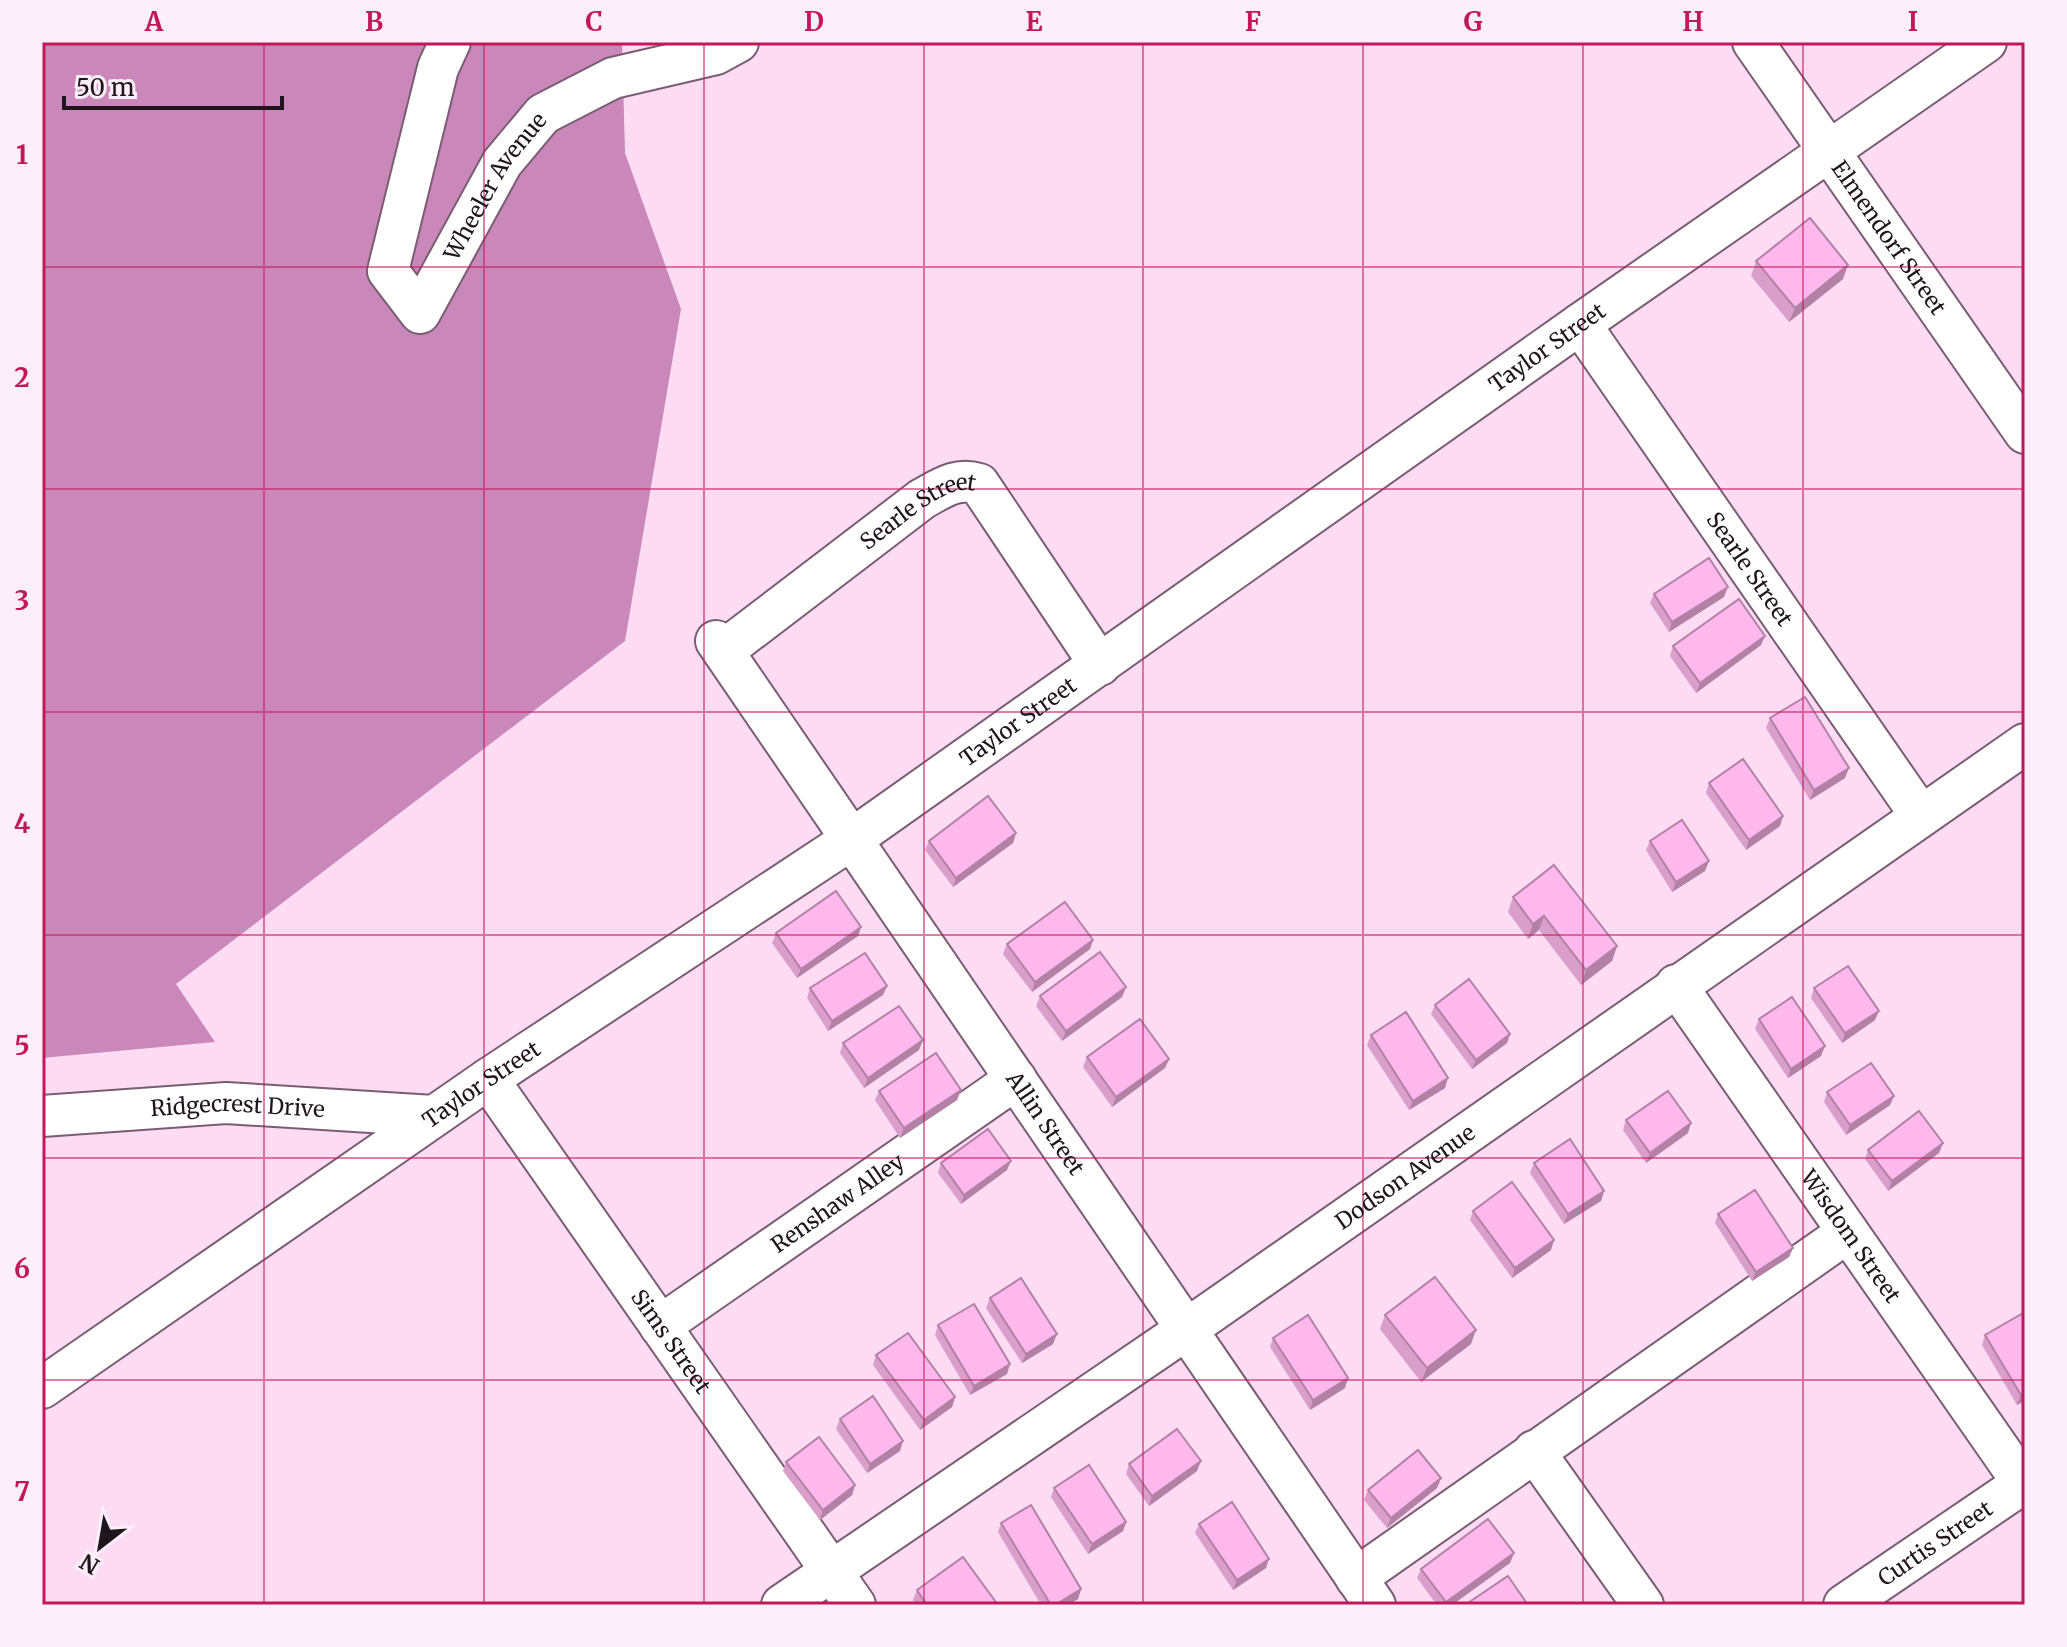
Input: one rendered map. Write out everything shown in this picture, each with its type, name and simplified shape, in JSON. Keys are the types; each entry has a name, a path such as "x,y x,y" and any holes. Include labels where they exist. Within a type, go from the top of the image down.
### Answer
{"street":[{"name":"Wheeler Avenue","path":"450,42 438,68 388,271 420,313 502,163 543,114 613,78 716,54 738,42"},
{"name":"Elmendorf Street","path":"1753,42 1828,150 2012,386 2025,433"},
{"name":"Taylor Street","path":"42,1388 488,1079 852,839 1580,324 1986,42"},
{"name":"Searle Street","path":"1580,324 1921,816"},
{"name":"Searle Street","path":"720,646 922,499 949,484 965,480 979,484 1100,665"},
{"name":"Allin Street","path":"720,646 1366,1591"},
{"name":"Dodson Avenue","path":"782,1605 1187,1329 2025,744"},
{"name":"Wisdom Street","path":"1676,985 2024,1484"},
{"name":"Sims Street","path":"488,1079 855,1605"},
{"name":"Renshaw Alley","path":"660,1326 1016,1079"},
{"name":"Ridgecrest Drive","path":"42,1116 226,1103 434,1116"},
{"path":"1366,1591 1534,1451 1848,1232"},
{"path":"1534,1451 1643,1605"},
{"name":"Curtis Street","path":"1844,1605 2024,1484"}],"shaded area":[{"path":"42,42 622,42 625,153 681,309 625,641 176,984 215,1042 42,1058"}],"building":[{"path":"1810,218 1848,265 1795,308 1756,261"},
{"path":"1709,558 1728,587 1672,622 1654,594"},
{"path":"1739,599 1765,636 1700,683 1673,646"},
{"path":"1805,697 1849,768 1814,790 1770,718"},
{"path":"1743,759 1783,816 1749,840 1709,783"},
{"path":"988,796 1016,833 956,878 929,841"},
{"path":"1682,820 1709,861 1676,882 1650,841"},
{"path":"1554,865 1617,946 1586,970 1544,916 1533,924 1513,897"},
{"path":"836,891 861,927 801,969 776,933"},
{"path":"1065,902 1093,940 1035,982 1007,944"},
{"path":"1100,952 1126,987 1066,1031 1040,996"},
{"path":"865,953 887,986 832,1021 810,988"},
{"path":"1848,966 1879,1011 1845,1033 1814,988"},
{"path":"1469,979 1510,1034 1476,1060 1435,1005"},
{"path":"1792,997 1825,1046 1791,1069 1759,1019"},
{"path":"899,1006 923,1040 868,1078 843,1043"},
{"path":"1406,1012 1448,1078 1413,1101 1371,1035"},
{"path":"1140,1019 1169,1059 1116,1097 1087,1057"},
{"path":"936,1053 961,1090 904,1128 879,1091"},
{"path":"1871,1063 1894,1096 1850,1125 1827,1092"},
{"path":"1668,1091 1691,1123 1650,1153 1626,1120"},
{"path":"1919,1111 1943,1143 1892,1181 1868,1150"},
{"path":"988,1129 1011,1161 964,1195 941,1163"},
{"path":"1570,1139 1604,1191 1568,1214 1534,1163"},
{"path":"1512,1182 1554,1240 1515,1268 1473,1211"},
{"path":"1755,1190 1793,1248 1756,1272 1718,1214"},
{"path":"1435,1277 1476,1330 1427,1368 1385,1315"},
{"path":"1021,1278 1057,1334 1026,1354 990,1298"},
{"path":"974,1304 1010,1364 974,1386 938,1325"},
{"path":"2025,1312 2025,1393 2021,1395 1985,1335"},
{"path":"1308,1315 1348,1378 1313,1400 1273,1338"},
{"path":"908,1333 955,1397 924,1420 876,1355"},
{"path":"873,1396 903,1441 870,1464 840,1419"},
{"path":"1177,1429 1201,1461 1152,1496 1129,1464"},
{"path":"819,1437 855,1485 823,1510 786,1462"},
{"path":"1418,1450 1441,1478 1391,1518 1368,1490"},
{"path":"1089,1465 1126,1522 1092,1544 1054,1488"},
{"path":"1232,1502 1269,1559 1237,1580 1199,1524"},
{"path":"1031,1505 1081,1589 1055,1605 1051,1605 1001,1523"},
{"path":"1488,1519 1514,1553 1446,1602 1421,1569"},
{"path":"963,1557 998,1605 927,1605 917,1590"},
{"path":"1508,1576 1528,1605 1465,1605"}]}
